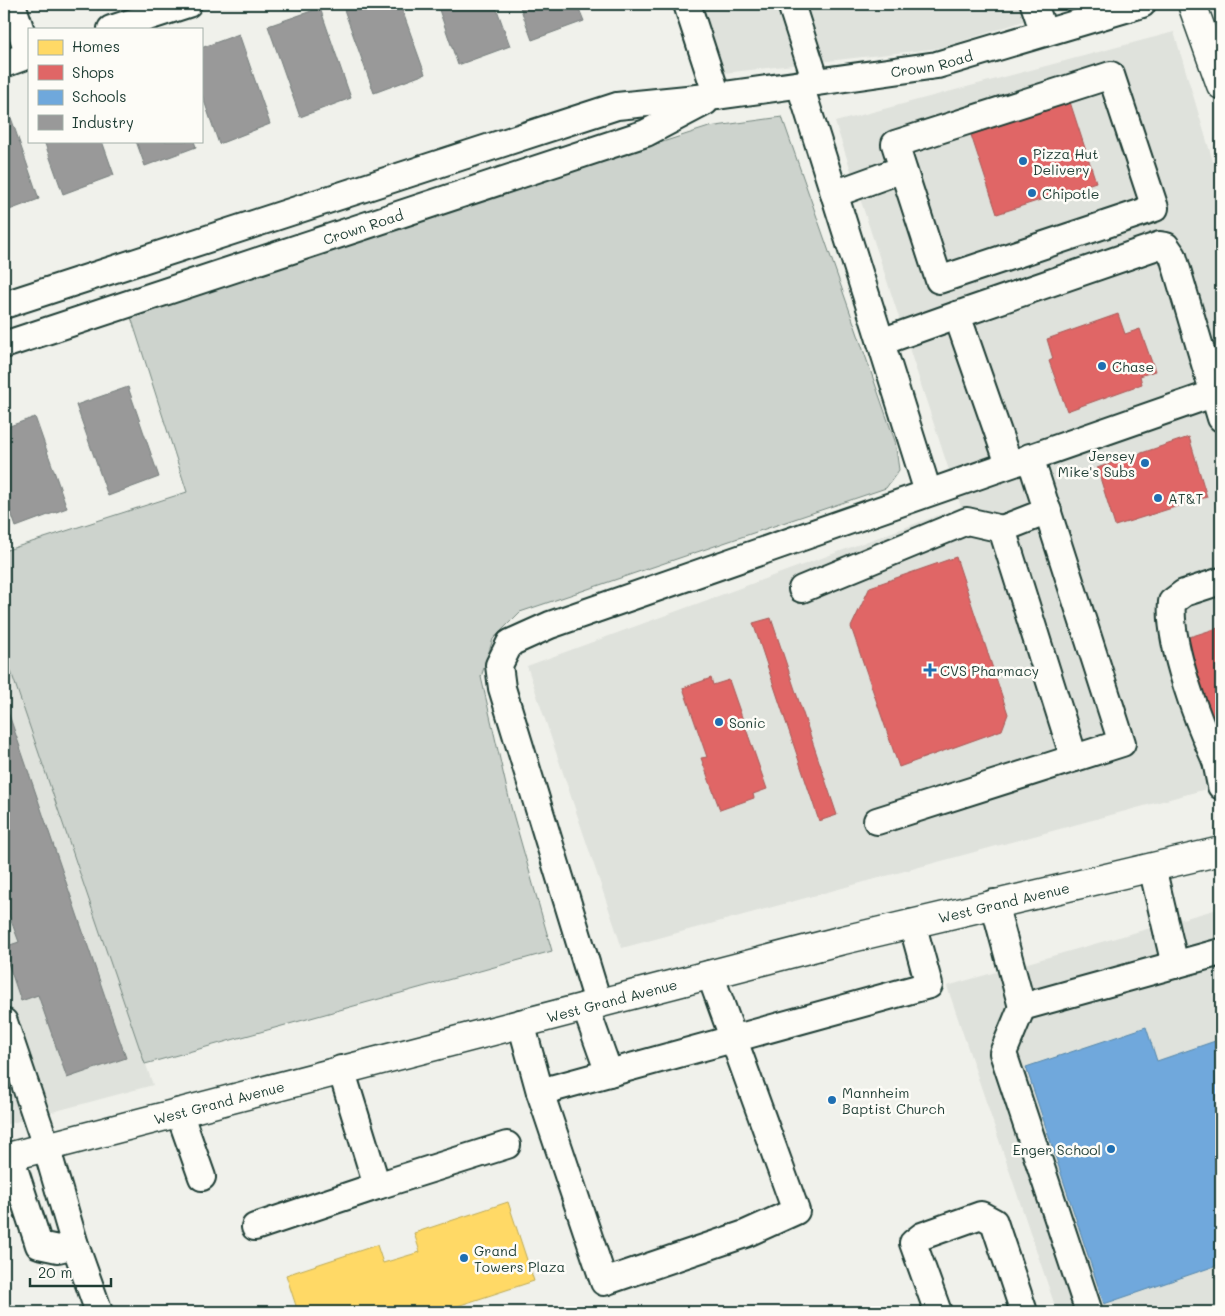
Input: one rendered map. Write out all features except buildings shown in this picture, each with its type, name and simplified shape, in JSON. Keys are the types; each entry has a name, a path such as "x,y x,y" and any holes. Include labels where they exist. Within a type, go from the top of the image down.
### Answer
{"main road":[{"path":"1192,4 1221,85"},
{"name":"West Grand Avenue","path":"7,1157 592,1004 912,923 1221,851"}],"street":[{"path":"12,4 28,52"},
{"path":"687,4 717,96"},
{"path":"791,4 834,194 928,492"},
{"path":"1034,4 1044,33"},
{"name":"Crown Road","path":"4,305 617,106 717,96 937,65 1142,4"},
{"path":"114,28 180,5"},
{"path":"4,64 28,55"},
{"path":"1111,75 1155,208 939,280 903,169 895,144 1111,75"},
{"name":"Crown Road","path":"4,345 646,133 717,96"},
{"path":"834,194 903,169"},
{"path":"881,342 1160,245 1166,246 1173,256 1217,392 1221,418"},
{"path":"877,821 1122,743 1048,511 1019,460 957,315"},
{"path":"609,1073 592,1004 502,688 499,665 510,643 550,625 1217,392"},
{"path":"802,589 967,521 1002,529 1048,511"},
{"path":"1002,529 1074,758"},
{"path":"1220,769 1206,739 1173,640 1171,618 1172,602 1184,593 1221,581"},
{"path":"1152,867 1175,965"},
{"path":"994,903 1022,1007 1002,1053 1089,1312"},
{"path":"540,1092 929,985 912,923"},
{"path":"1022,1007 1221,952"},
{"path":"521,1023 540,1092 604,1282 745,1234 796,1211 710,974"},
{"path":"4,1022 13,1080 46,1146 75,1245 99,1312"},
{"path":"341,1069 378,1186"},
{"path":"179,1112 202,1177"},
{"path":"256,1227 507,1145"},
{"path":"7,1157 40,1245 58,1249 75,1245"},
{"path":"938,1312 913,1243 922,1236 981,1215 994,1222 1024,1312"}],"shaded area":[{"path":"702,4 1076,4 941,48 724,73"},
{"path":"1174,32 1221,188 1221,785 622,948 527,666 961,507 835,122"},
{"path":"782,117 895,441 899,470 886,488 520,612 493,639 481,677 511,807 552,951 145,1064 4,651 4,551 187,492 130,314 709,127"},
{"path":"4,651 153,1085 4,1125"},
{"name":"Enger School","path":"1221,908 1221,1312 1057,1312 947,986"}],"place":[{"name":"Pizza Hut Delivery","path":"1023,161"},
{"name":"Chipotle","path":"1032,193"},
{"name":"Chase","path":"1102,366"},
{"name":"Jersey Mike's Subs","path":"1145,463"},
{"name":"AT&T","path":"1158,498"},
{"name":"CVS Pharmacy","path":"930,670"},
{"name":"Sonic","path":"719,722"},
{"name":"Mannheim Baptist Church","path":"832,1100"},
{"name":"Enger School","path":"1111,1149"},
{"name":"Grand Towers Plaza","path":"464,1258"}]}
